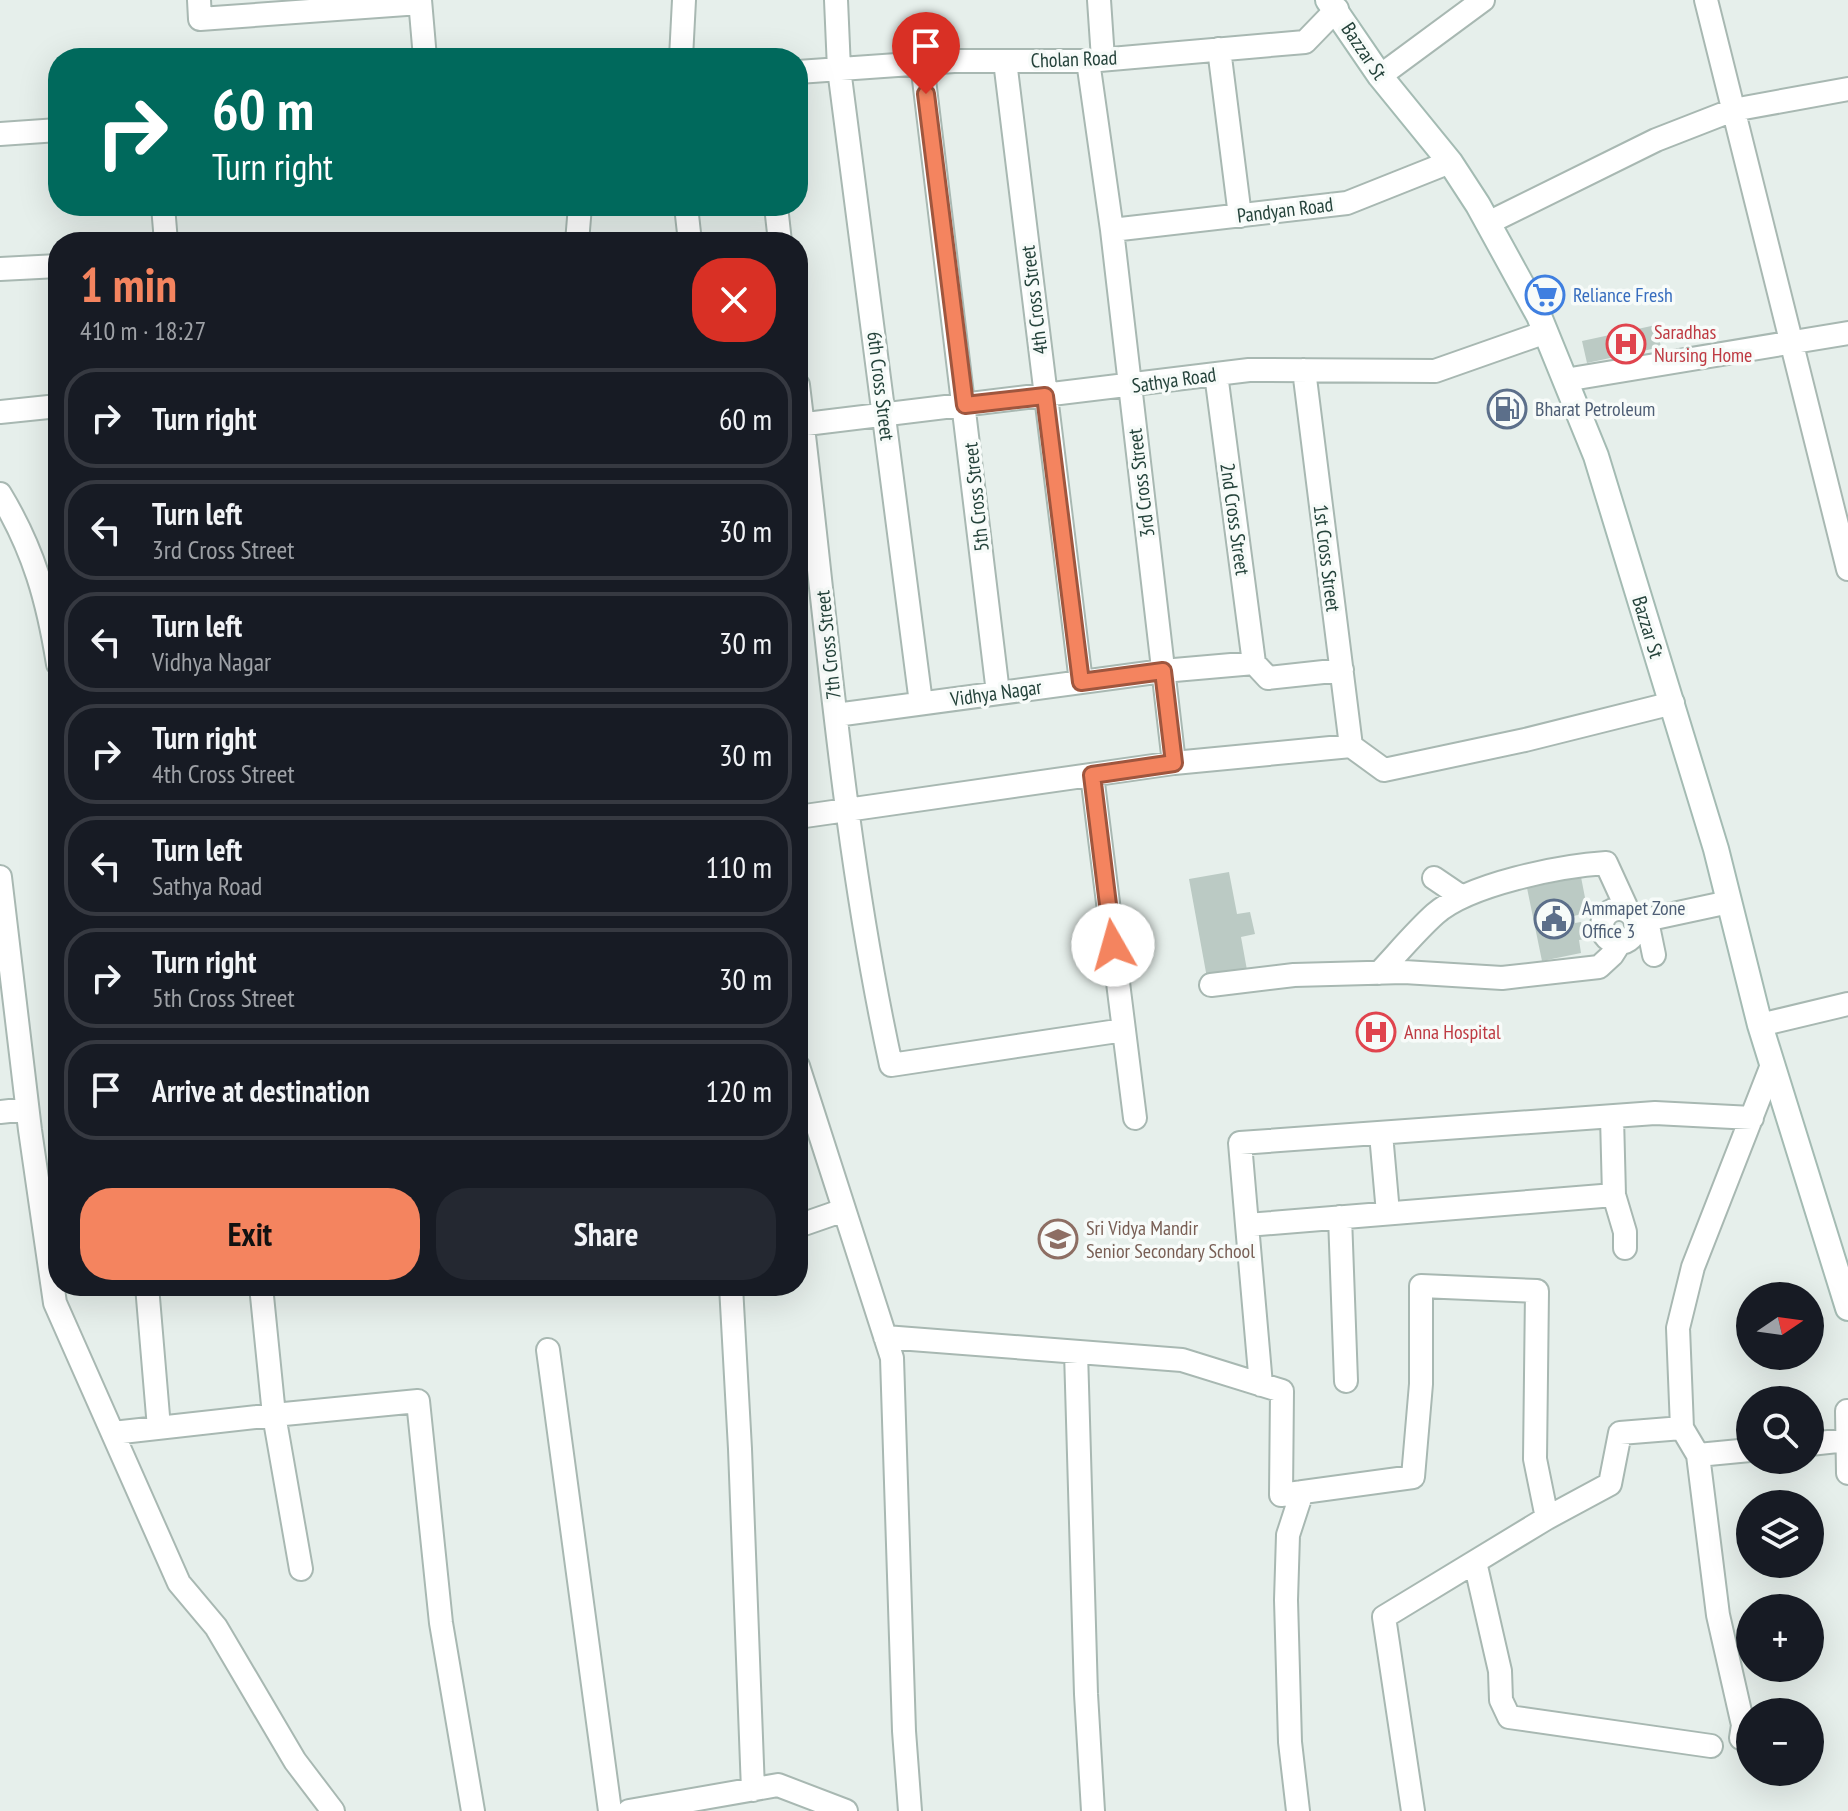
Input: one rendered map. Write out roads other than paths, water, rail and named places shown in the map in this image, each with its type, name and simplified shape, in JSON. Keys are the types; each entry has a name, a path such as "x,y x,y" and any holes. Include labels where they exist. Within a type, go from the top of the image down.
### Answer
{"main road":[{"name":"Bazzar St","path":"1333,5 1380,76 1450,162 1488,223 1546,332 1596,456 1716,849 1760,1025 1848,1308"}],"street":[{"path":"199,0 200,19 420,2 424,48"},
{"path":"682,48 684,0"},
{"name":"6th Cross Street","path":"836,0 839,69 921,703"},
{"name":"3rd Cross Street","path":"1099,0 1096,60 1112,230 1174,763"},
{"path":"1380,76 1483,0"},
{"path":"1706,0 1848,569"},
{"name":"Cholan Road","path":"808,71 922,63 1096,60 1305,42 1333,5"},
{"path":"1219,49 1240,216"},
{"name":"4th Cross Street","path":"1005,61 1081,682"},
{"name":"5th Cross Street","path":"922,63 998,693"},
{"path":"1488,223 1656,140 1733,110 1848,89"},
{"path":"0,134 48,131"},
{"name":"Pandyan Road","path":"1112,230 1347,203 1450,162"},
{"path":"0,269 48,267"},
{"name":"Sathya Road","path":"808,424 1249,370 1435,371 1546,332"},
{"path":"1565,380 1848,333"},
{"name":"1st Cross Street","path":"1304,370 1351,746"},
{"name":"2nd Cross Street","path":"1216,374 1254,663"},
{"path":"0,412 48,407"},
{"name":"7th Cross Street","path":"808,489 869,966 891,1065 1124,1030"},
{"path":"0,494 17,522 43,587 48,613"},
{"name":"Vidhya Nagar","path":"836,715 1163,671 1254,663 1268,678 1342,670"},
{"path":"808,816 1174,763 1351,746 1384,770 1525,740 1672,703"},
{"path":"1092,775 1135,1118"},
{"path":"1379,973 1436,913 1462,897 1531,874 1573,865 1606,863 1654,955"},
{"path":"0,877 27,1109 48,1254"},
{"path":"1434,878 1462,897"},
{"path":"1619,944 1608,940 1601,924 1611,910 1637,918 1729,902"},
{"path":"1211,985 1294,975 1379,973 1502,978 1599,967 1619,944 1633,936 1637,918"},
{"path":"1760,1025 1848,1004"},
{"path":"1737,1698 1718,1615 1698,1455 1682,1428 1678,1328 1693,1267 1772,1065"},
{"path":"808,1102 892,1358 904,1731 910,1811"},
{"path":"0,1112 27,1109"},
{"path":"1261,1385 1240,1143 1655,1113 1752,1118"},
{"path":"1612,1117 1614,1195 1625,1232 1625,1248"},
{"path":"1381,1134 1388,1213"},
{"path":"1247,1225 1614,1195"},
{"path":"808,1223 844,1210"},
{"path":"1340,1217 1346,1381"},
{"path":"885,1337 1182,1360 1282,1391 1281,1495 1413,1477 1421,1384 1421,1286 1537,1291 1535,1459 1547,1518"},
{"path":"54,1296 179,1583 216,1627 295,1761 333,1811"},
{"path":"148,1296 159,1428"},
{"path":"262,1296 274,1415 301,1569"},
{"path":"732,1296 753,1790"},
{"path":"548,1350 610,1811"},
{"path":"1076,1352 1086,1694 1093,1811"},
{"path":"113,1433 418,1401 441,1623 473,1811"},
{"path":"1847,1411 1848,1473"},
{"path":"1413,1811 1384,1617 1547,1518 1610,1484 1620,1433 1682,1428"},
{"path":"1824,1442 1847,1440"},
{"path":"1698,1455 1736,1451"},
{"path":"1298,1811 1290,1742 1286,1600 1288,1535 1302,1492"},
{"path":"1475,1562 1500,1671 1501,1700 1509,1717 1711,1746"},
{"path":"629,1811 678,1807 778,1785 812,1805 846,1811"}],"place":[{"name":"Reliance Fresh","path":"1545,295"},
{"name":"Saradhas Nursing Home","path":"1626,344"},
{"name":"Bharat Petroleum","path":"1507,409"},
{"name":"Ammapet Zone Office 3","path":"1554,919"},
{"name":"Anna Hospital","path":"1376,1032"},
{"name":"Sri Vidya Mandir Senior Secondary School","path":"1058,1239"}]}
